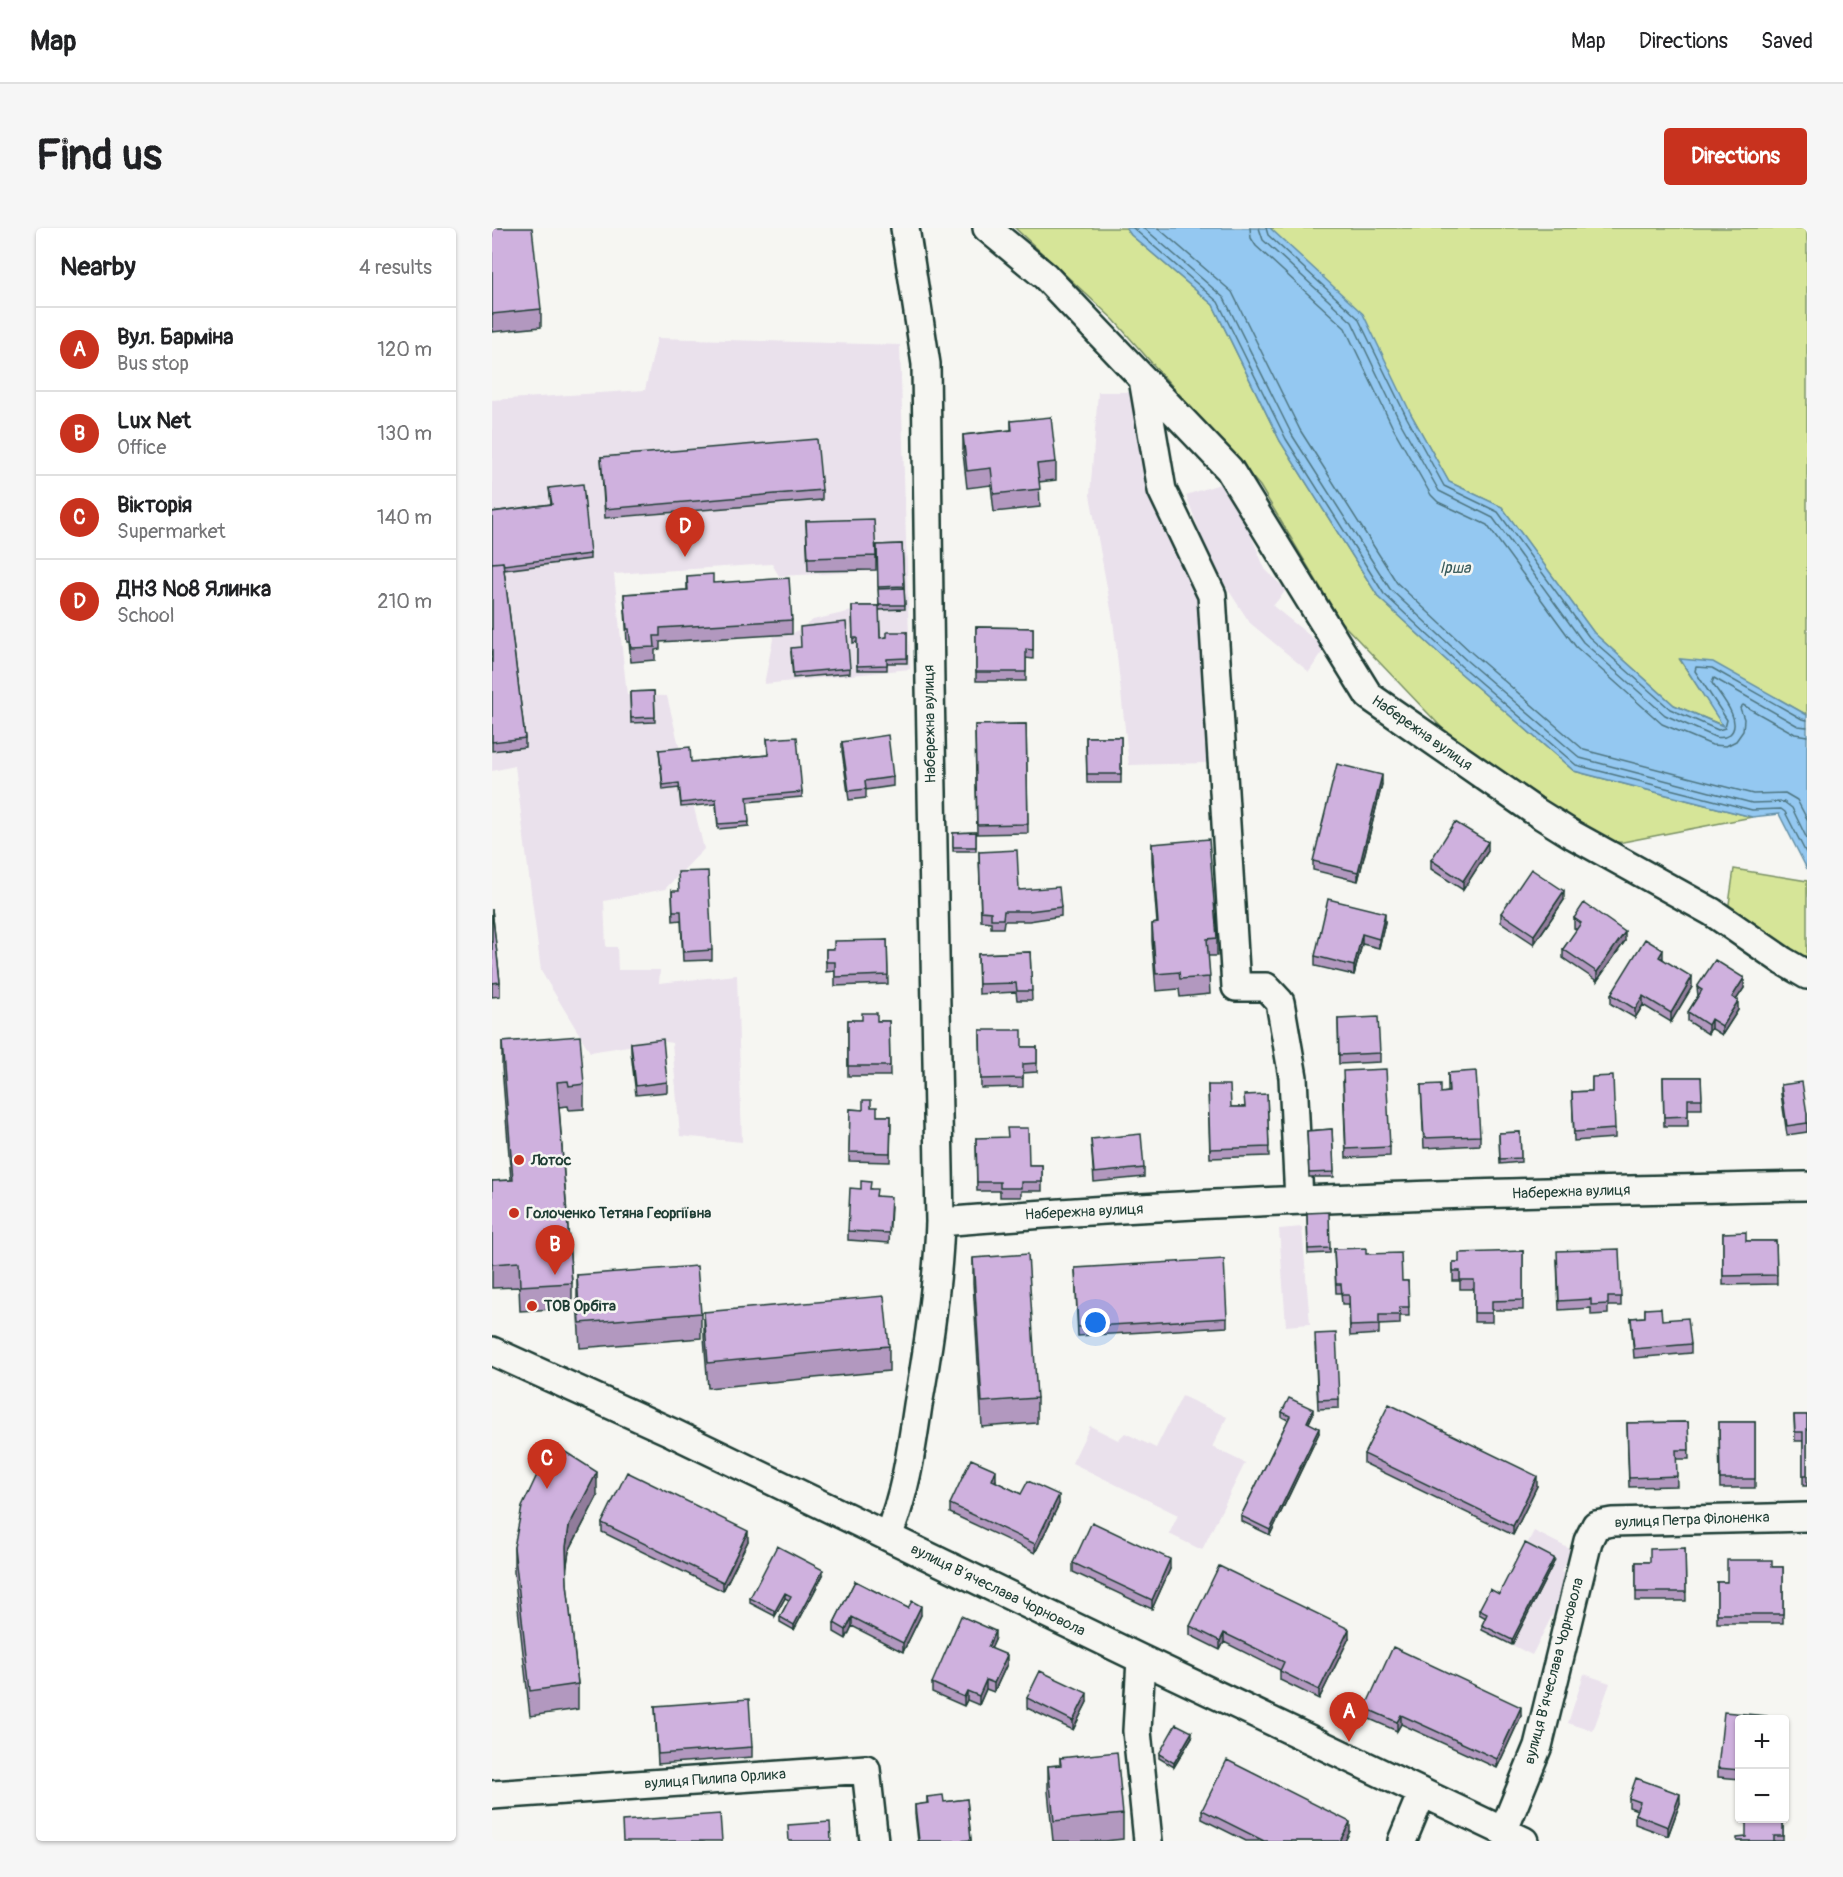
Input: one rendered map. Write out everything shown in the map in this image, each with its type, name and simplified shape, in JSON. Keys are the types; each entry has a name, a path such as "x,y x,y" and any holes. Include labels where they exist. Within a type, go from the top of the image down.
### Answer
{"street":[{"name":"Набережна вулиця","path":"888,1536 903,1493 922,1384 934,1306 940,1222 926,364 905,228"},
{"name":"Набережна вулиця","path":"987,228 1045,276 1229,469 1369,696 1533,810 1573,835 1712,912 1783,962 1807,975"},
{"path":"1143,380 1162,490 1212,596 1236,987 1266,987 1280,1002 1293,1077 1299,1200"},
{"name":"Набережна вулиця","path":"940,1222 1052,1213 1299,1200 1807,1186"},
{"name":"вулиця Вʼячеслава Чорновола","path":"492,1351 673,1433 1513,1837 1538,1746 1588,1541"},
{"name":"вулиця Петра Філоненка","path":"1588,1541 1596,1525 1612,1522 1807,1517"},
{"path":"1141,1659 1137,1731 1148,1841"},
{"name":"вулиця Пилипа Орлика","path":"492,1795 866,1769 874,1841"},
{"path":"1402,1841 1422,1793"}],"shaded area":[{"path":"657,338 900,345 910,669 764,684 774,634 792,634 813,620 852,611 879,610 877,571 779,576 772,564 614,574 627,695 667,696 704,849 665,889 604,901 606,947 617,947 618,970 660,970 659,983 737,975 742,1142 680,1136 672,1043 660,1041 590,1052 541,971 515,766 492,771 492,400 645,390"},
{"path":"1098,392 1135,392 1142,464 1157,504 1199,596 1207,763 1129,765 1113,620 1090,495"},
{"path":"1223,483 1242,513 1265,569 1286,590 1273,606 1325,648 1309,672 1250,623 1212,565 1186,495"},
{"path":"1302,1227 1310,1324 1286,1326 1279,1229"},
{"path":"1182,1396 1227,1417 1212,1447 1245,1463 1202,1550 1169,1534 1178,1515 1072,1463 1090,1426 1118,1440 1125,1433 1156,1448"},
{"path":"1534,1531 1572,1550 1561,1572 1572,1577 1532,1655 1512,1645 1554,1562 1525,1548"},
{"path":"1584,1674 1610,1683 1593,1731 1568,1723"}],"green space":[{"path":"1015,228 1126,228 1131,235 1213,305 1280,441 1379,598 1457,670 1574,771 1752,817 1623,842 1607,843 1465,752 1341,622 1260,486 1114,320"},
{"path":"1270,228 1807,228 1807,715 1777,698 1680,660 1724,726 1674,705 1594,633 1502,507 1449,482 1412,416"},
{"path":"1734,869 1807,881 1807,966 1727,918"}],"water":[{"name":"Ірша","path":"1126,228 1270,228 1363,314 1412,416 1449,482 1502,507 1594,633 1674,705 1723,726 1680,659 1713,662 1807,715 1807,869 1779,814 1752,817 1574,771 1457,670 1379,598 1280,441 1213,305 1131,235"}],"building":[{"path":"492,228 532,228 541,309 492,314"},
{"path":"1051,417 1056,462 1037,464 1040,489 994,494 991,468 967,471 963,435 1012,430 1011,421"},
{"path":"817,439 822,490 605,509 601,457"},
{"path":"583,484 590,554 504,565 503,562 492,563 492,512 552,504 549,488"},
{"path":"874,519 876,556 808,558 806,521"},
{"path":"902,544 904,586 878,587 877,545"},
{"path":"503,562 525,738 492,742 492,563"},
{"path":"713,574 713,583 789,578 792,620 660,628 660,636 654,636 655,647 631,648 624,594 688,590 687,576"},
{"path":"904,588 905,605 879,605 878,589"},
{"path":"852,606 879,606 880,638 887,637 887,632 907,632 907,658 887,659 887,665 857,666 857,638 853,638"},
{"path":"846,622 850,668 793,673 791,648 801,647 800,627"},
{"path":"976,627 1033,628 1033,650 1026,649 1026,672 976,672"},
{"path":"654,691 655,717 631,718 630,692"},
{"path":"1026,724 1028,824 977,825 975,725"},
{"path":"888,735 893,777 865,781 866,789 849,791 842,742"},
{"path":"797,737 802,792 747,797 749,822 718,824 716,799 681,803 679,783 663,785 659,750 690,747 691,762 769,755 767,739"},
{"path":"1086,737 1121,737 1121,774 1087,774"},
{"path":"1337,764 1382,775 1358,872 1313,861"},
{"path":"1455,822 1488,842 1463,881 1431,860"},
{"path":"976,832 976,847 953,847 953,833"},
{"path":"1209,839 1217,938 1207,939 1210,977 1180,979 1179,972 1156,974 1152,924 1158,923 1152,844"},
{"path":"1017,850 1019,890 1059,887 1061,907 1004,911 1003,919 991,919 991,912 981,911 979,852"},
{"path":"1531,869 1564,891 1534,935 1501,913"},
{"path":"708,871 712,950 683,952 681,911 673,911 672,891 679,891 678,872"},
{"path":"1328,899 1385,913 1379,939 1362,934 1354,966 1315,956"},
{"path":"1584,903 1625,932 1597,972 1563,949 1581,923 1574,918"},
{"path":"492,909 500,982 492,983"},
{"path":"1645,939 1663,950 1659,957 1692,977 1671,1013 1643,996 1635,1009 1611,994"},
{"path":"887,940 888,975 835,977 835,962 826,962 826,949 834,949 834,941"},
{"path":"1030,952 1032,991 1017,991 1016,983 979,984 978,954"},
{"path":"1715,960 1744,978 1732,997 1738,1001 1722,1026 1711,1019 1708,1025 1688,1012 1702,990 1697,987"},
{"path":"862,1013 877,1013 877,1021 889,1021 890,1066 848,1066 848,1020 862,1020"},
{"path":"1378,1017 1380,1053 1339,1055 1338,1019"},
{"path":"980,1030 1022,1030 1022,1047 1037,1047 1037,1063 1023,1064 1023,1078 981,1079"},
{"path":"580,1036 584,1084 569,1086 568,1081 557,1082 572,1283 520,1286 519,1262 492,1264 492,1181 513,1180 502,1042"},
{"path":"663,1039 667,1082 636,1086 631,1043"},
{"path":"1386,1069 1390,1147 1346,1149 1343,1071"},
{"path":"1476,1071 1480,1136 1424,1138 1421,1085 1441,1084 1441,1093 1449,1092 1448,1073"},
{"path":"1613,1076 1615,1129 1574,1132 1572,1092 1592,1091 1592,1077"},
{"path":"1663,1077 1701,1077 1702,1099 1688,1099 1688,1116 1664,1117"},
{"path":"1802,1082 1807,1123 1787,1126 1781,1085"},
{"path":"1208,1085 1230,1085 1231,1107 1245,1107 1244,1095 1267,1094 1269,1147 1210,1149"},
{"path":"863,1100 871,1100 871,1107 877,1107 877,1116 891,1116 890,1153 849,1152 850,1109 863,1110"},
{"path":"1007,1128 1028,1128 1029,1165 1042,1165 1042,1182 1021,1182 1021,1188 1000,1188 1000,1182 977,1182 976,1138 1008,1137"},
{"path":"1332,1129 1334,1172 1309,1173 1307,1131"},
{"path":"1520,1132 1521,1158 1500,1159 1499,1133"},
{"path":"1141,1134 1144,1168 1094,1173 1091,1139"},
{"path":"861,1181 871,1182 870,1189 877,1189 876,1196 891,1197 889,1233 848,1231 850,1188 861,1189"},
{"path":"1329,1212 1330,1248 1308,1249 1307,1213"},
{"path":"1746,1232 1746,1241 1776,1241 1777,1275 1723,1276 1723,1233"},
{"path":"1366,1248 1366,1254 1401,1253 1402,1281 1408,1281 1409,1307 1399,1307 1400,1315 1379,1315 1379,1325 1350,1326 1349,1295 1342,1295 1341,1284 1336,1284 1334,1249"},
{"path":"1619,1249 1621,1297 1608,1297 1608,1304 1591,1305 1591,1299 1559,1301 1557,1251"},
{"path":"1523,1251 1523,1300 1492,1301 1492,1313 1474,1313 1474,1280 1460,1280 1460,1271 1453,1271 1453,1262 1459,1262 1459,1253"},
{"path":"1028,1254 1037,1398 982,1402 973,1258"},
{"path":"1224,1259 1227,1318 1078,1327 1075,1268"},
{"path":"697,1266 701,1313 580,1323 577,1275"},
{"path":"884,1296 889,1346 708,1363 704,1312"},
{"path":"1661,1308 1662,1320 1688,1318 1691,1344 1634,1349 1631,1318 1645,1317 1645,1309"},
{"path":"1336,1333 1339,1399 1318,1400 1315,1334"},
{"path":"1289,1398 1313,1409 1307,1422 1319,1428 1270,1530 1241,1516 1290,1416 1282,1412"},
{"path":"1389,1404 1537,1476 1513,1526 1364,1454"},
{"path":"1794,1415 1807,1415 1807,1476 1803,1476 1803,1432 1795,1432"},
{"path":"1688,1422 1689,1450 1676,1450 1677,1476 1629,1478 1627,1423"},
{"path":"1719,1422 1755,1422 1755,1479 1720,1479"},
{"path":"556,1446 597,1472 569,1526 566,1547 567,1584 578,1684 530,1691 514,1547 522,1507 537,1475"},
{"path":"971,1459 996,1470 992,1480 1021,1494 1028,1481 1059,1495 1035,1544 950,1504"},
{"path":"627,1472 748,1531 723,1582 602,1523"},
{"path":"1092,1522 1170,1559 1152,1600 1073,1563"},
{"path":"1525,1543 1554,1558 1512,1640 1482,1625 1487,1614 1479,1610 1490,1589 1499,1594"},
{"path":"777,1546 823,1570 794,1625 780,1617 791,1596 785,1593 775,1611 750,1598"},
{"path":"1685,1548 1686,1592 1636,1592 1636,1562 1650,1562 1650,1549"},
{"path":"1727,1560 1772,1560 1772,1567 1783,1567 1783,1614 1717,1614 1717,1582 1727,1582"},
{"path":"1219,1566 1349,1629 1319,1690 1280,1671 1284,1662 1224,1633 1220,1641 1190,1626"},
{"path":"855,1581 908,1608 912,1601 921,1606 903,1643 852,1617 846,1630 834,1623"},
{"path":"961,1616 995,1631 988,1647 1007,1655 994,1683 986,1680 979,1696 967,1691 964,1697 932,1683"},
{"path":"1393,1647 1521,1707 1497,1759 1401,1715 1397,1722 1365,1708"},
{"path":"1040,1671 1087,1693 1073,1721 1027,1698"},
{"path":"749,1699 752,1747 658,1754 655,1706"},
{"path":"1724,1712 1756,1715 1735,1715 1735,1770 1718,1768"},
{"path":"1176,1724 1192,1732 1174,1763 1159,1754"},
{"path":"1117,1752 1123,1814 1054,1821 1048,1766 1061,1765 1060,1758"},
{"path":"1227,1760 1350,1822 1340,1841 1264,1841 1202,1810"},
{"path":"1636,1778 1680,1794 1668,1827 1635,1814 1640,1802 1629,1798"},
{"path":"943,1795 944,1802 967,1799 971,1840 919,1841 915,1805 928,1803 927,1797"},
{"path":"720,1814 722,1841 623,1841 622,1821"},
{"path":"830,1822 831,1841 789,1841 788,1825"},
{"path":"1746,1823 1783,1823 1783,1836 1774,1836 1774,1841 1737,1841 1737,1838 1746,1837"}],"place":[{"name":"ДНЗ №8 Ялинка","path":"685,557"},
{"name":"Лотос","path":"519,1160"},
{"name":"Голоченко Тетяна Георгіївна","path":"514,1213"},
{"name":"Lux Net","path":"555,1275"},
{"name":"ТОВ Орбіта","path":"532,1306"},
{"name":"Вікторія","path":"547,1489"},
{"name":"Вул. Барміна","path":"1349,1742"}]}
